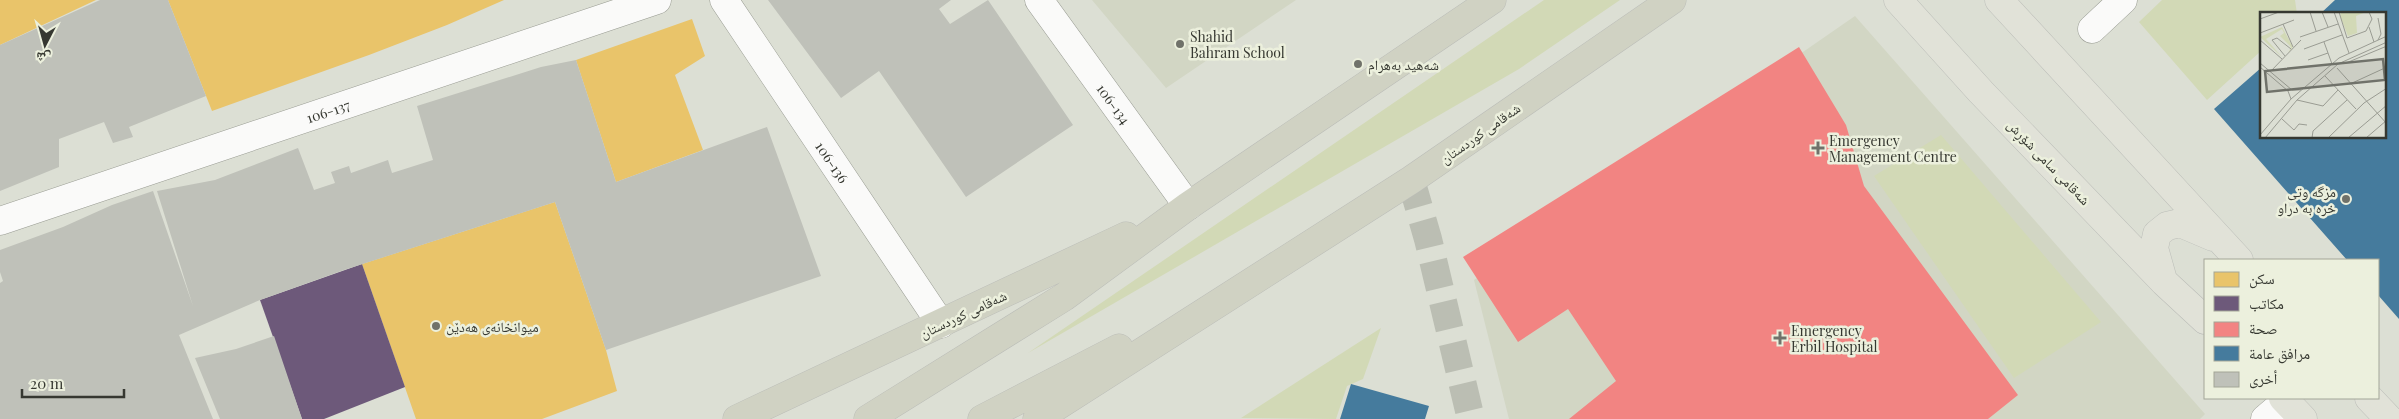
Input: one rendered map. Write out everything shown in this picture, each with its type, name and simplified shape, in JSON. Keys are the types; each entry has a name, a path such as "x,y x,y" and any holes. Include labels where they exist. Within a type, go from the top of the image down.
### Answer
{"highway":[{"name":"شەقامی کوردستان","path":"868,419 1064,297 1188,206 1492,0"},
{"name":"شەقامی کوردستان","path":"1037,419 1411,180 1672,0"},
{"name":"شەقامی کوردستان","path":"737,419 942,324 1188,206"},
{"name":"شەقامی کوردستان","path":"982,419 1285,262"}],"main road":[{"name":"شەقامی سامی شۆڕش","path":"1898,0 1981,92 2164,282 2204,319"},
{"path":"1999,0 2238,259"},
{"path":"2164,282 2154,248 2157,234 2167,226 2180,223 2219,240"},
{"path":"2370,399 2389,419"}],"street":[{"name":"106-137","path":"0,221 658,0"},
{"name":"106-136","path":"724,0 942,324"},
{"name":"106-134","path":"1039,0 1188,206"},
{"path":"2092,29 2123,0"},
{"path":"2265,419 2291,406"}],"shaded area":[{"name":"Shahid Bahram School","path":"1092,0 1296,0 1166,88"},
{"name":"Emergency Management Centre","path":"1855,16 2205,414 2200,419 1509,419 1474,280"}],"green space":[{"path":"1544,0 1620,0 1519,69 1028,353"},
{"path":"2162,0 2295,0 2297,12 2260,12 2260,52 2207,100 2139,22"},
{"path":"1941,135 2101,322 2014,378 1874,176"},
{"path":"1381,328 1363,379 1347,386 1336,419 1241,418"}],"building: سكن":[{"path":"0,0 96,0 0,45"},
{"path":"168,0 504,0 447,25 369,55 212,111"},
{"path":"692,19 705,56 675,75 703,150 616,182 576,60"},
{"path":"555,202 606,350 617,391 542,419 416,419 362,264"}],"building: مكاتب":[{"path":"362,264 405,387 324,419 302,419 260,300"}],"building: صحة":[{"name":"Emergency Management Centre","path":"1799,47 1846,125 1864,186 2018,395 1988,419 1569,419 1616,381 1568,309 1518,342 1463,257"}],"building: مرافق عامة":[{"name":"مزگه وتى خره به دراو","path":"2335,0 2399,0 2399,319 2379,296 2379,259 2346,259 2214,109 2260,69 2260,139 2386,139 2386,12 2322,12"},
{"path":"1351,384 1429,406 1425,419 1340,419"}],"building: أخرى":[{"path":"100,0 168,0 206,96 129,127 133,137 113,143 104,122 59,139 59,167 0,191 0,45"},
{"path":"768,0 951,0 939,9 950,24 988,0 1073,125 966,197 879,71 841,98"},
{"path":"576,60 616,182 767,127 821,276 606,350 555,202 344,270 260,300 179,335 213,419 0,419 0,283 3,281 0,272 0,250 63,227 112,205 153,191 193,306 157,191 215,180 298,148 314,190 335,183 331,172 349,166 351,173 388,160 392,173 433,160 417,106 541,67"},
{"path":"274,336 302,419 220,419 195,358 236,349"}],"tunnel":[{"path":"1411,180 1428,239 1471,419"}],"place":[{"name":"Shahid Bahram School","path":"1180,44"},
{"name":"شەهید بەهرام","path":"1358,64"},
{"name":"Emergency Management Centre","path":"1818,148"},
{"name":"مزگه وتى خره به دراو","path":"2346,199"},
{"name":"میوانخانەی هەدێن","path":"436,326"},
{"name":"Emergency Erbil Hospital","path":"1780,338"}]}
